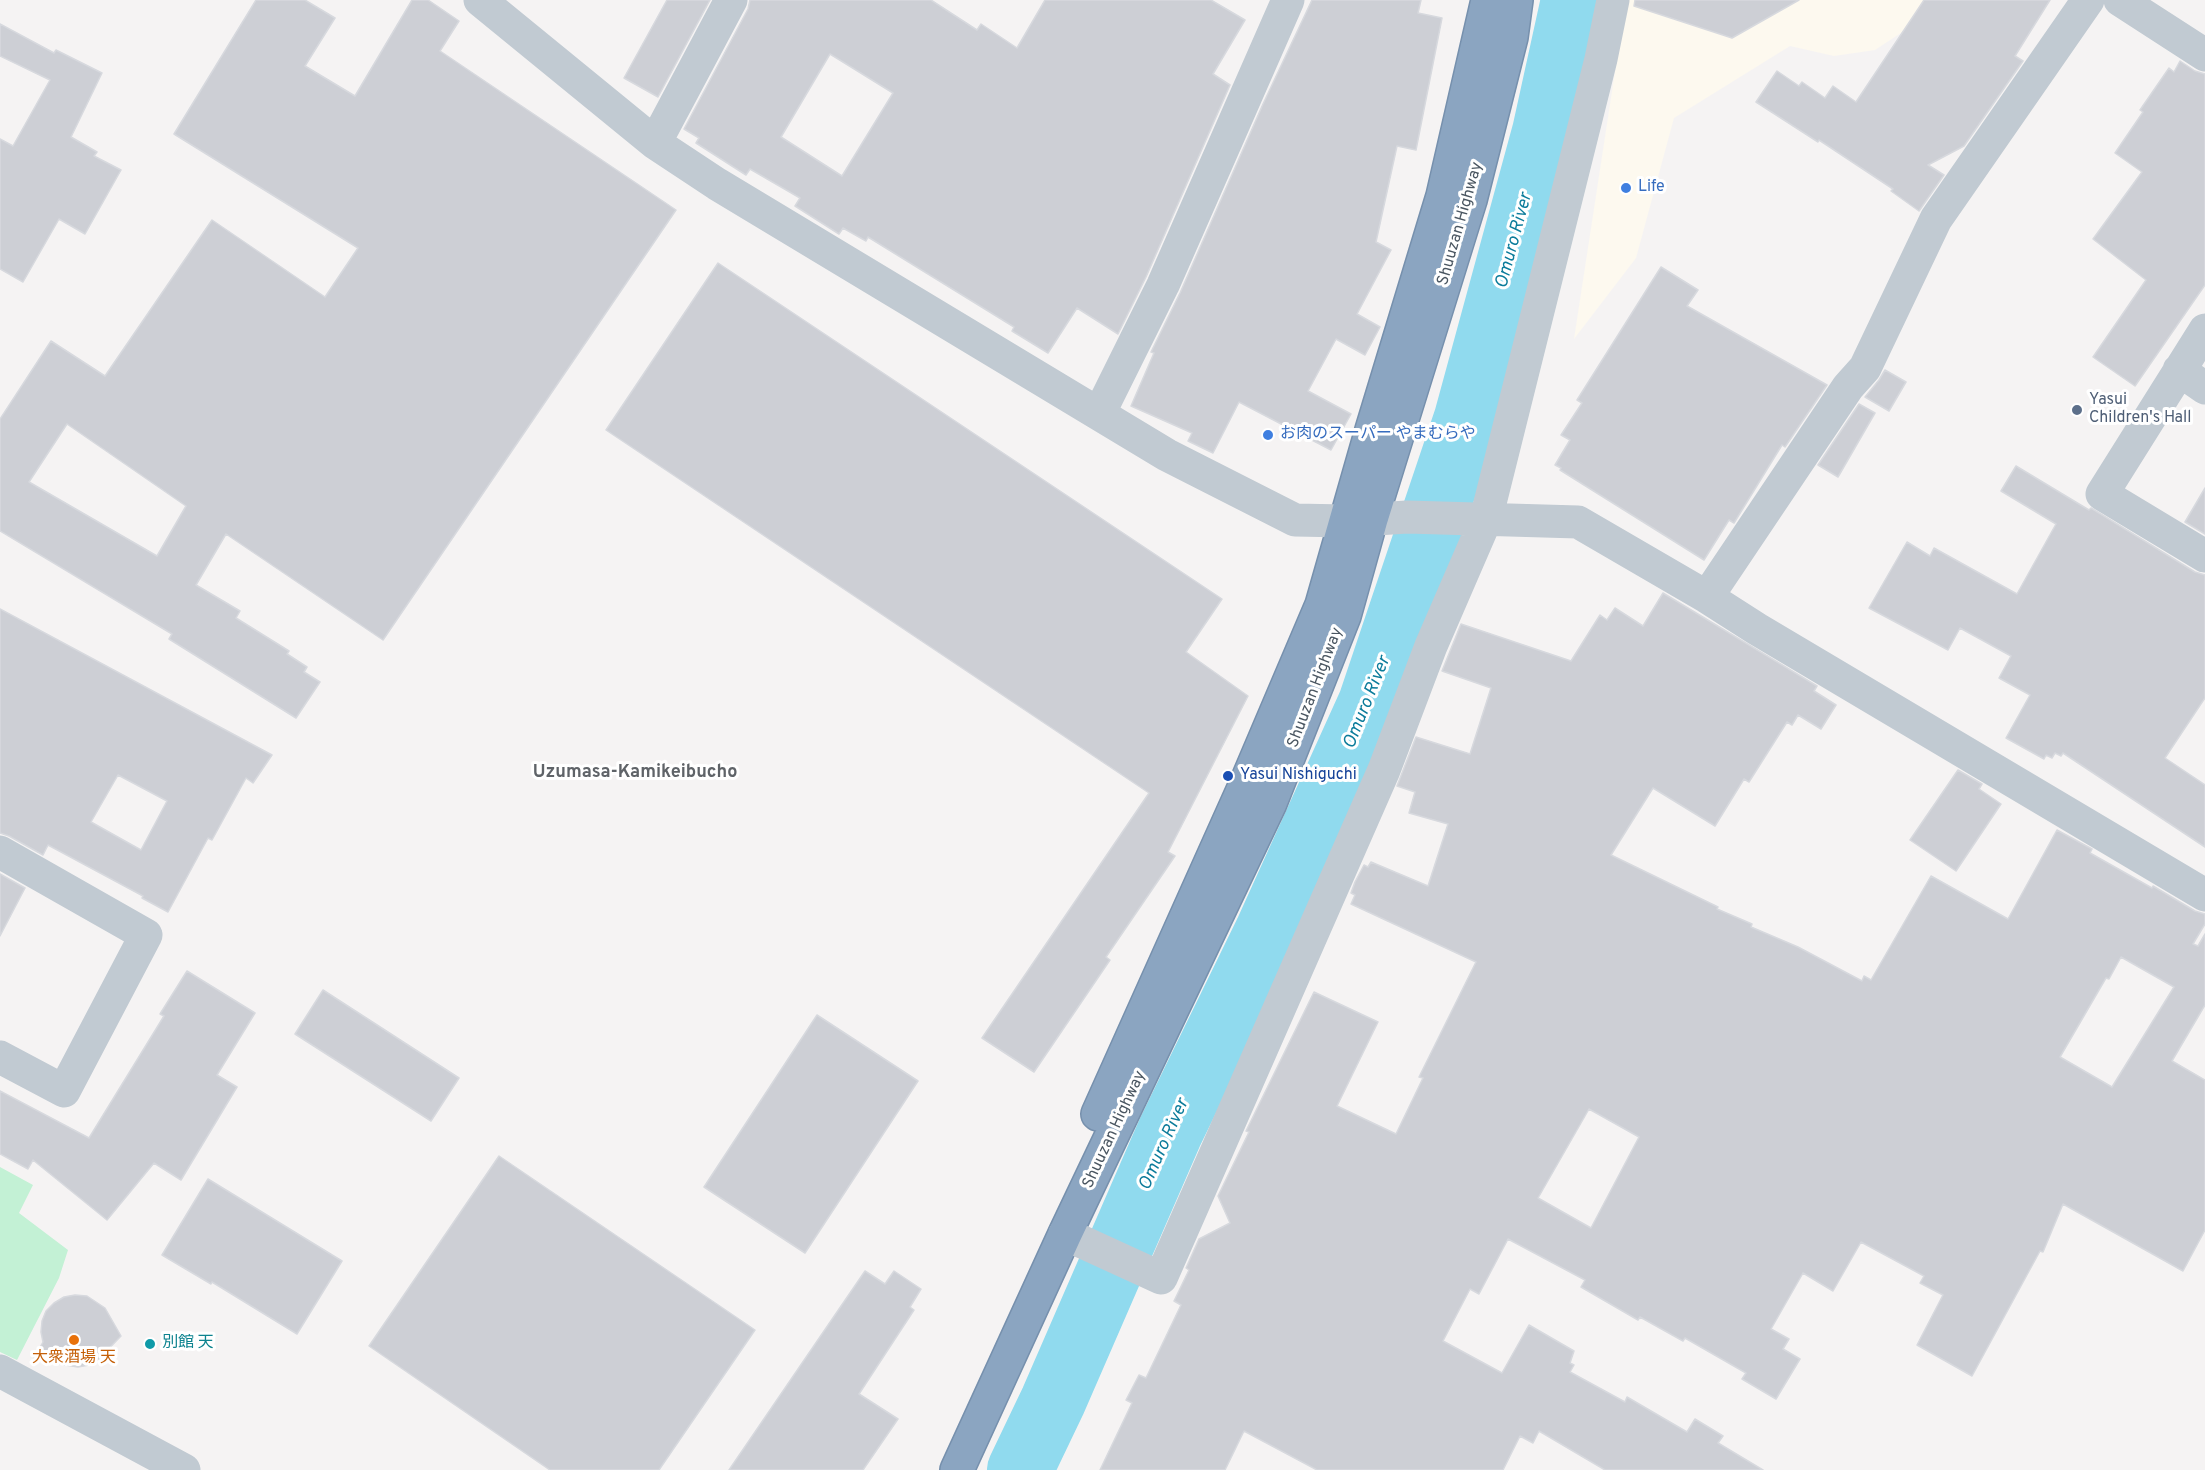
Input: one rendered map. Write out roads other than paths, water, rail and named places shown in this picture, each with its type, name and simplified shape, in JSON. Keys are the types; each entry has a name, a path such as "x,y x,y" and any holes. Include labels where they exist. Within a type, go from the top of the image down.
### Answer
{"highway":[{"name":"Shuuzan Highway","path":"957,1470 1075,1239 1270,803 1344,616 1359,520 1443,196 1488,0"},
{"name":"Shuuzan Highway","path":"935,1470 1048,1226 1245,786 1359,520 1470,200 1510,37 1516,0"}],"street":[{"path":"655,143 731,0"},
{"path":"1099,414 1162,285 1287,0"},
{"path":"1075,1239 1161,1278 1384,770 1476,518 1601,59 1613,0"},
{"path":"1707,597 1848,387 1865,368 1936,219 2088,0"},
{"path":"2120,0 2205,54"},
{"path":"491,3 655,143 727,190 1167,455 1294,520 1407,517 1578,522 2205,895"},
{"path":"2205,330 2192,379 2102,494 2205,556"},
{"path":"0,852 146,935 64,1091 0,1057"},
{"path":"0,1371 184,1470"}],"waterway":[{"name":"Omuro River","path":"1020,1470 1053,1401 1170,1132 1267,933 1371,703 1467,418 1545,132 1574,0"}],"place":[{"name":"Life","path":"1626,188"},
{"name":"Yasui Children's Hall","path":"2077,410"},
{"name":"お肉のスーパー やまむらや","path":"1268,435"},
{"name":"Yasui Nishiguchi","path":"1228,776"},
{"name":"大衆酒場 天","path":"74,1340"},
{"name":"別館 天","path":"150,1344"}],"district":[{"name":"Uzumasa-Kamikeibucho","path":"635,773"}]}
